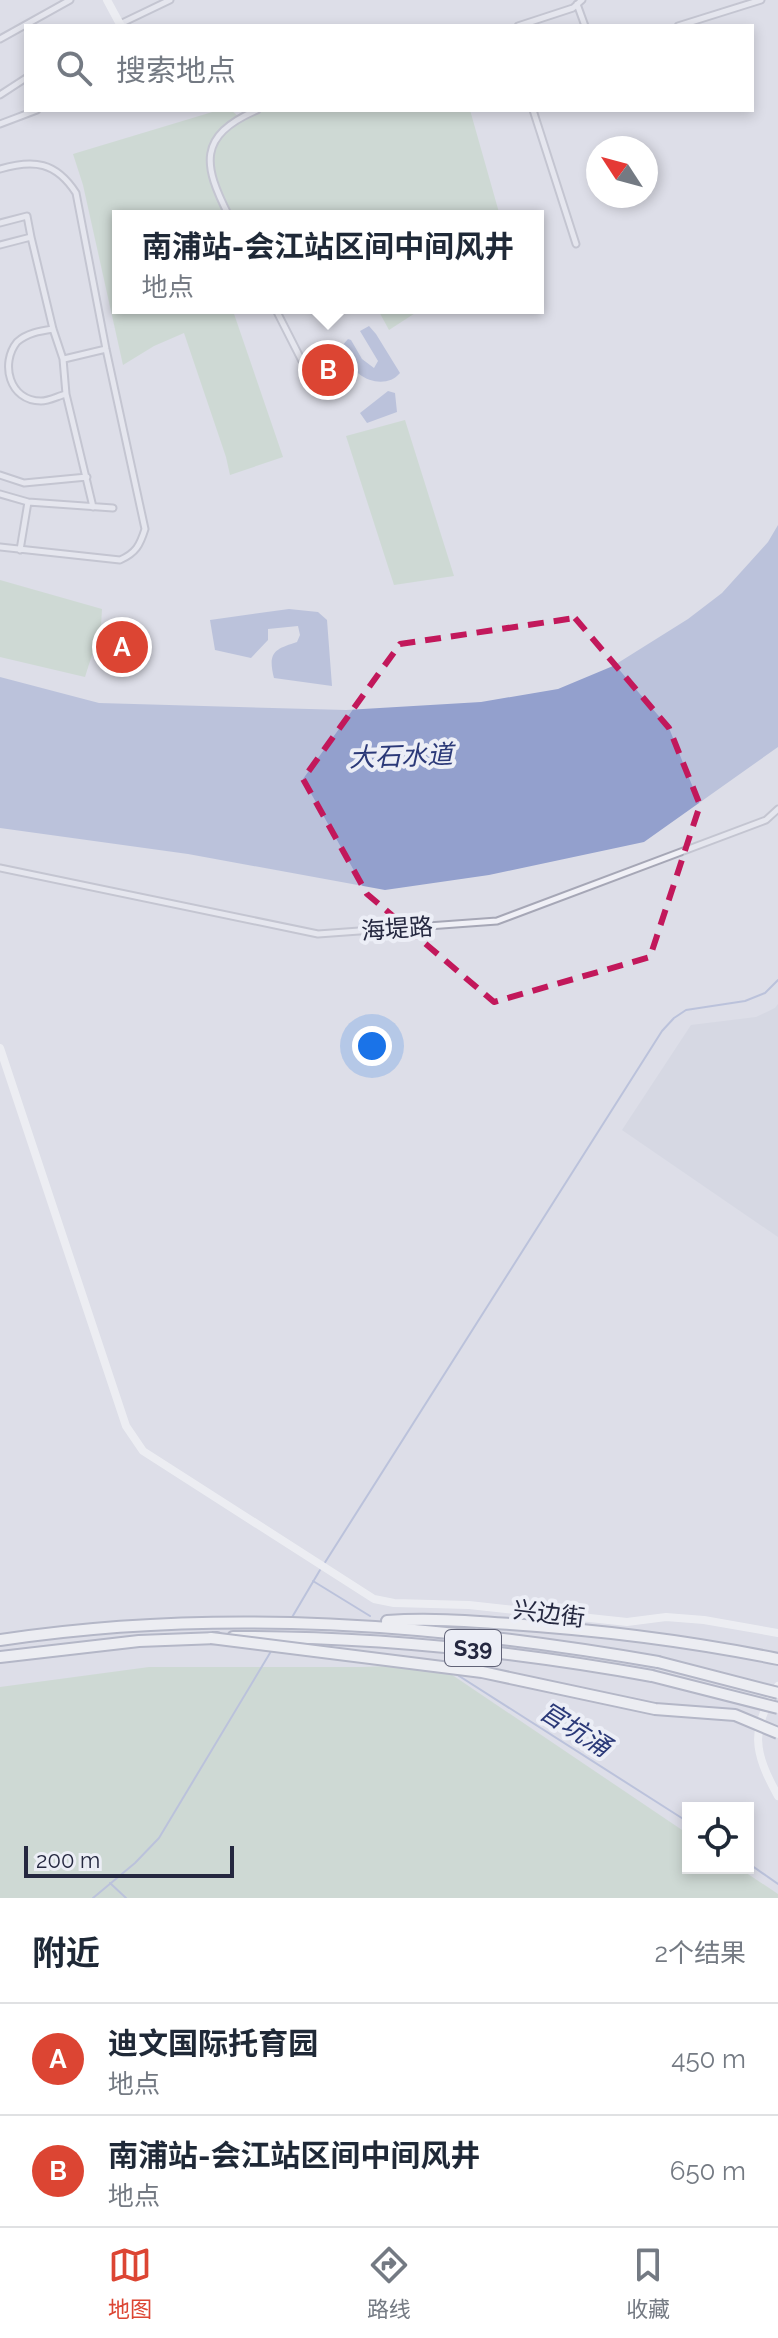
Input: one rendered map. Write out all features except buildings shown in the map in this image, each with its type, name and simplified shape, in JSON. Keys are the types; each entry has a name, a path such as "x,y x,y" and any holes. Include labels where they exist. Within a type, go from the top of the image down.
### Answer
{"highway":[{"path":"359,1624 421,1618 581,1628 707,1645 778,1659"},
{"name":"S39","path":"5,1639 159,1625 359,1624 515,1639 658,1662 778,1693"},
{"name":"S39","path":"0,1657 139,1641 211,1638 292,1637 473,1648 652,1676 778,1708"},
{"path":"211,1638 482,1672 655,1709 735,1715 778,1733"}],"street":[{"path":"27,24 70,0"},
{"path":"107,0 119,24"},
{"path":"121,24 170,0"},
{"path":"684,24 761,0"},
{"path":"523,24 580,2 585,24"},
{"path":"0,39 24,26"},
{"path":"0,95 24,79"},
{"path":"0,124 32,112"},
{"path":"226,210 213,184 209,163 213,148 222,131 253,112"},
{"path":"534,112 576,244"},
{"path":"0,169 20,163 39,164 66,178 76,193 145,529 132,555 120,560 0,547"},
{"path":"0,223 27,216 63,359 66,394 93,507"},
{"path":"0,245 31,237"},
{"path":"278,314 303,363 320,358"},
{"path":"53,329 33,332 17,341 7,354 4,370 9,383 23,398 42,401 66,394"},
{"path":"63,359 106,349"},
{"path":"0,475 24,483 87,477"},
{"path":"0,494 28,502 113,508"},
{"path":"20,550 28,502"},
{"name":"海堤路","path":"0,868 318,934 497,921 766,820 778,809"},
{"name":"兴边街","path":"0,1048 2,1063 126,1426 143,1451 374,1599 394,1603 469,1605 627,1622 666,1617 691,1619 776,1633"},
{"path":"778,1686 760,1718 757,1741 763,1766 778,1796"}],"highlighted area":[{"path":"575,618 669,728 700,805 650,957 494,1002 367,894 303,779 400,644"}],"shaded area":[{"path":"778,1004 778,1237 622,1130 691,1025 756,1017"}],"green space":[{"path":"212,112 233,112 240,118 253,112 471,112 498,210 112,210 112,314 234,314 283,457 230,475 184,333 154,346 123,365 83,185 73,154"},
{"path":"380,314 414,314 389,330"},
{"path":"405,420 454,576 394,585 346,436"},
{"path":"0,580 102,609 101,626 85,677 0,657"},
{"path":"436,1664 682,1830 682,1874 748,1874 778,1894 778,1898 0,1898 0,1687 149,1667"}],"water":[{"path":"369,326 400,373 391,380 375,381 359,374 341,347 348,339 351,340 362,359 374,368 378,361 360,331"},
{"path":"388,391 395,393 397,412 367,423 360,413"},
{"name":"大石水道","path":"778,525 778,747 644,842 489,875 385,890 188,854 0,828 0,677 99,703 346,710 481,702 558,689 613,666 688,619 722,593 768,542"},
{"path":"289,609 318,612 327,620 332,686 274,678 272,662 275,652 297,642 300,635 298,626 268,629 268,640 251,658 215,650 210,620"}],"waterway":[{"path":"324,1564 662,1031 686,1010 745,1001 765,993 778,980"},
{"path":"291,1619 320,1570"},
{"name":"官坑涌","path":"313,1581 370,1616"},
{"path":"93,1898 159,1838 273,1648"},
{"name":"官坑涌","path":"456,1674 682,1818"},
{"name":"官坑涌","path":"754,1867 778,1884"},
{"path":"110,1883 126,1898"}],"place":[{"name":"南浦站-会江站区间中间风井","path":"328,370"},
{"name":"迪文国际托育园","path":"122,647"}]}
